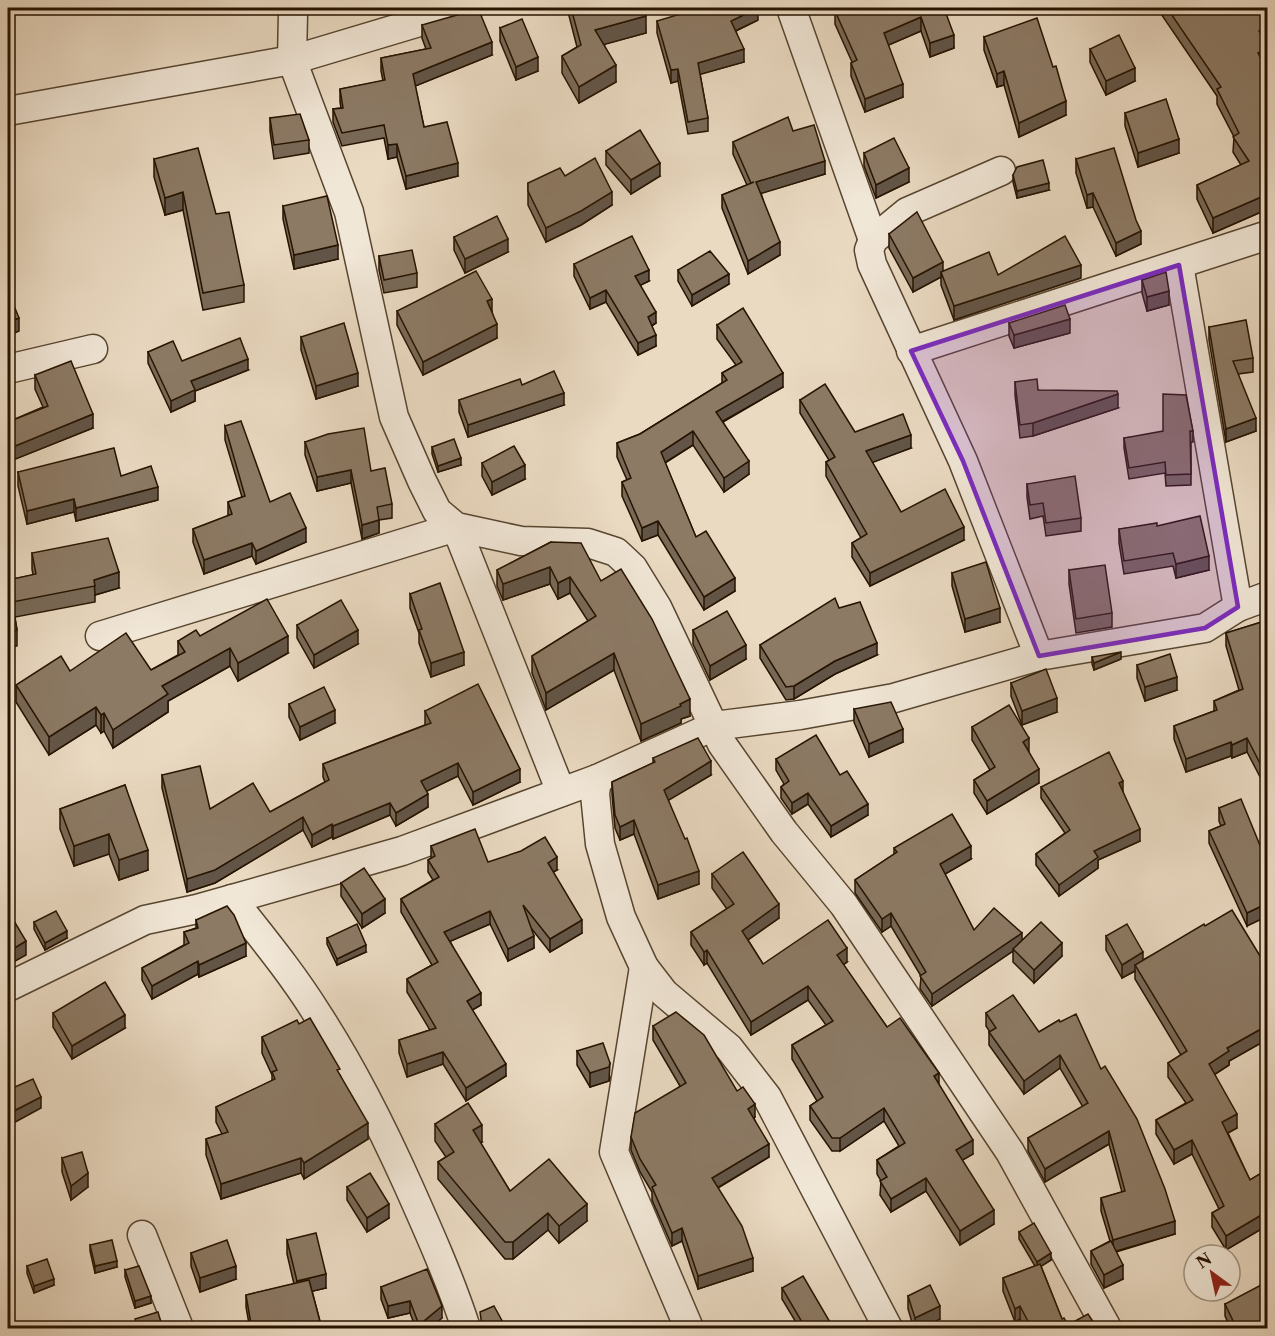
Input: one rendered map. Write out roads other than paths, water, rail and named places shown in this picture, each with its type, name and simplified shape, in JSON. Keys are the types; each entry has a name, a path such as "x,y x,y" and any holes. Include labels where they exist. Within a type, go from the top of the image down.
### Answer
{"street":[{"path":"291,8 293,13 292,60 349,212 394,417 437,511 456,527 521,541 588,543 616,552 633,568 657,608 722,744 784,832 844,905 1010,1152 1107,1329"},
{"path":"8,111 292,60 466,8"},
{"path":"791,8 873,240"},
{"path":"1001,171 907,212 873,240 869,250 872,264 963,461 1039,657"},
{"path":"911,351 1268,235"},
{"path":"1179,265 1238,607"},
{"path":"8,369 93,349"},
{"path":"100,636 456,527"},
{"path":"456,527 561,792"},
{"path":"8,987 145,920 197,909 402,851 597,779 714,726 800,715 894,698 1039,657 1205,628 1238,607 1268,596"},
{"path":"597,779 595,794 600,844 621,917 644,968 664,993 729,1048 767,1097 888,1329"},
{"path":"232,898 315,1010 377,1116 423,1217 457,1300 466,1329"},
{"path":"644,968 614,1152 689,1329"},
{"path":"142,1235 179,1329"}]}
